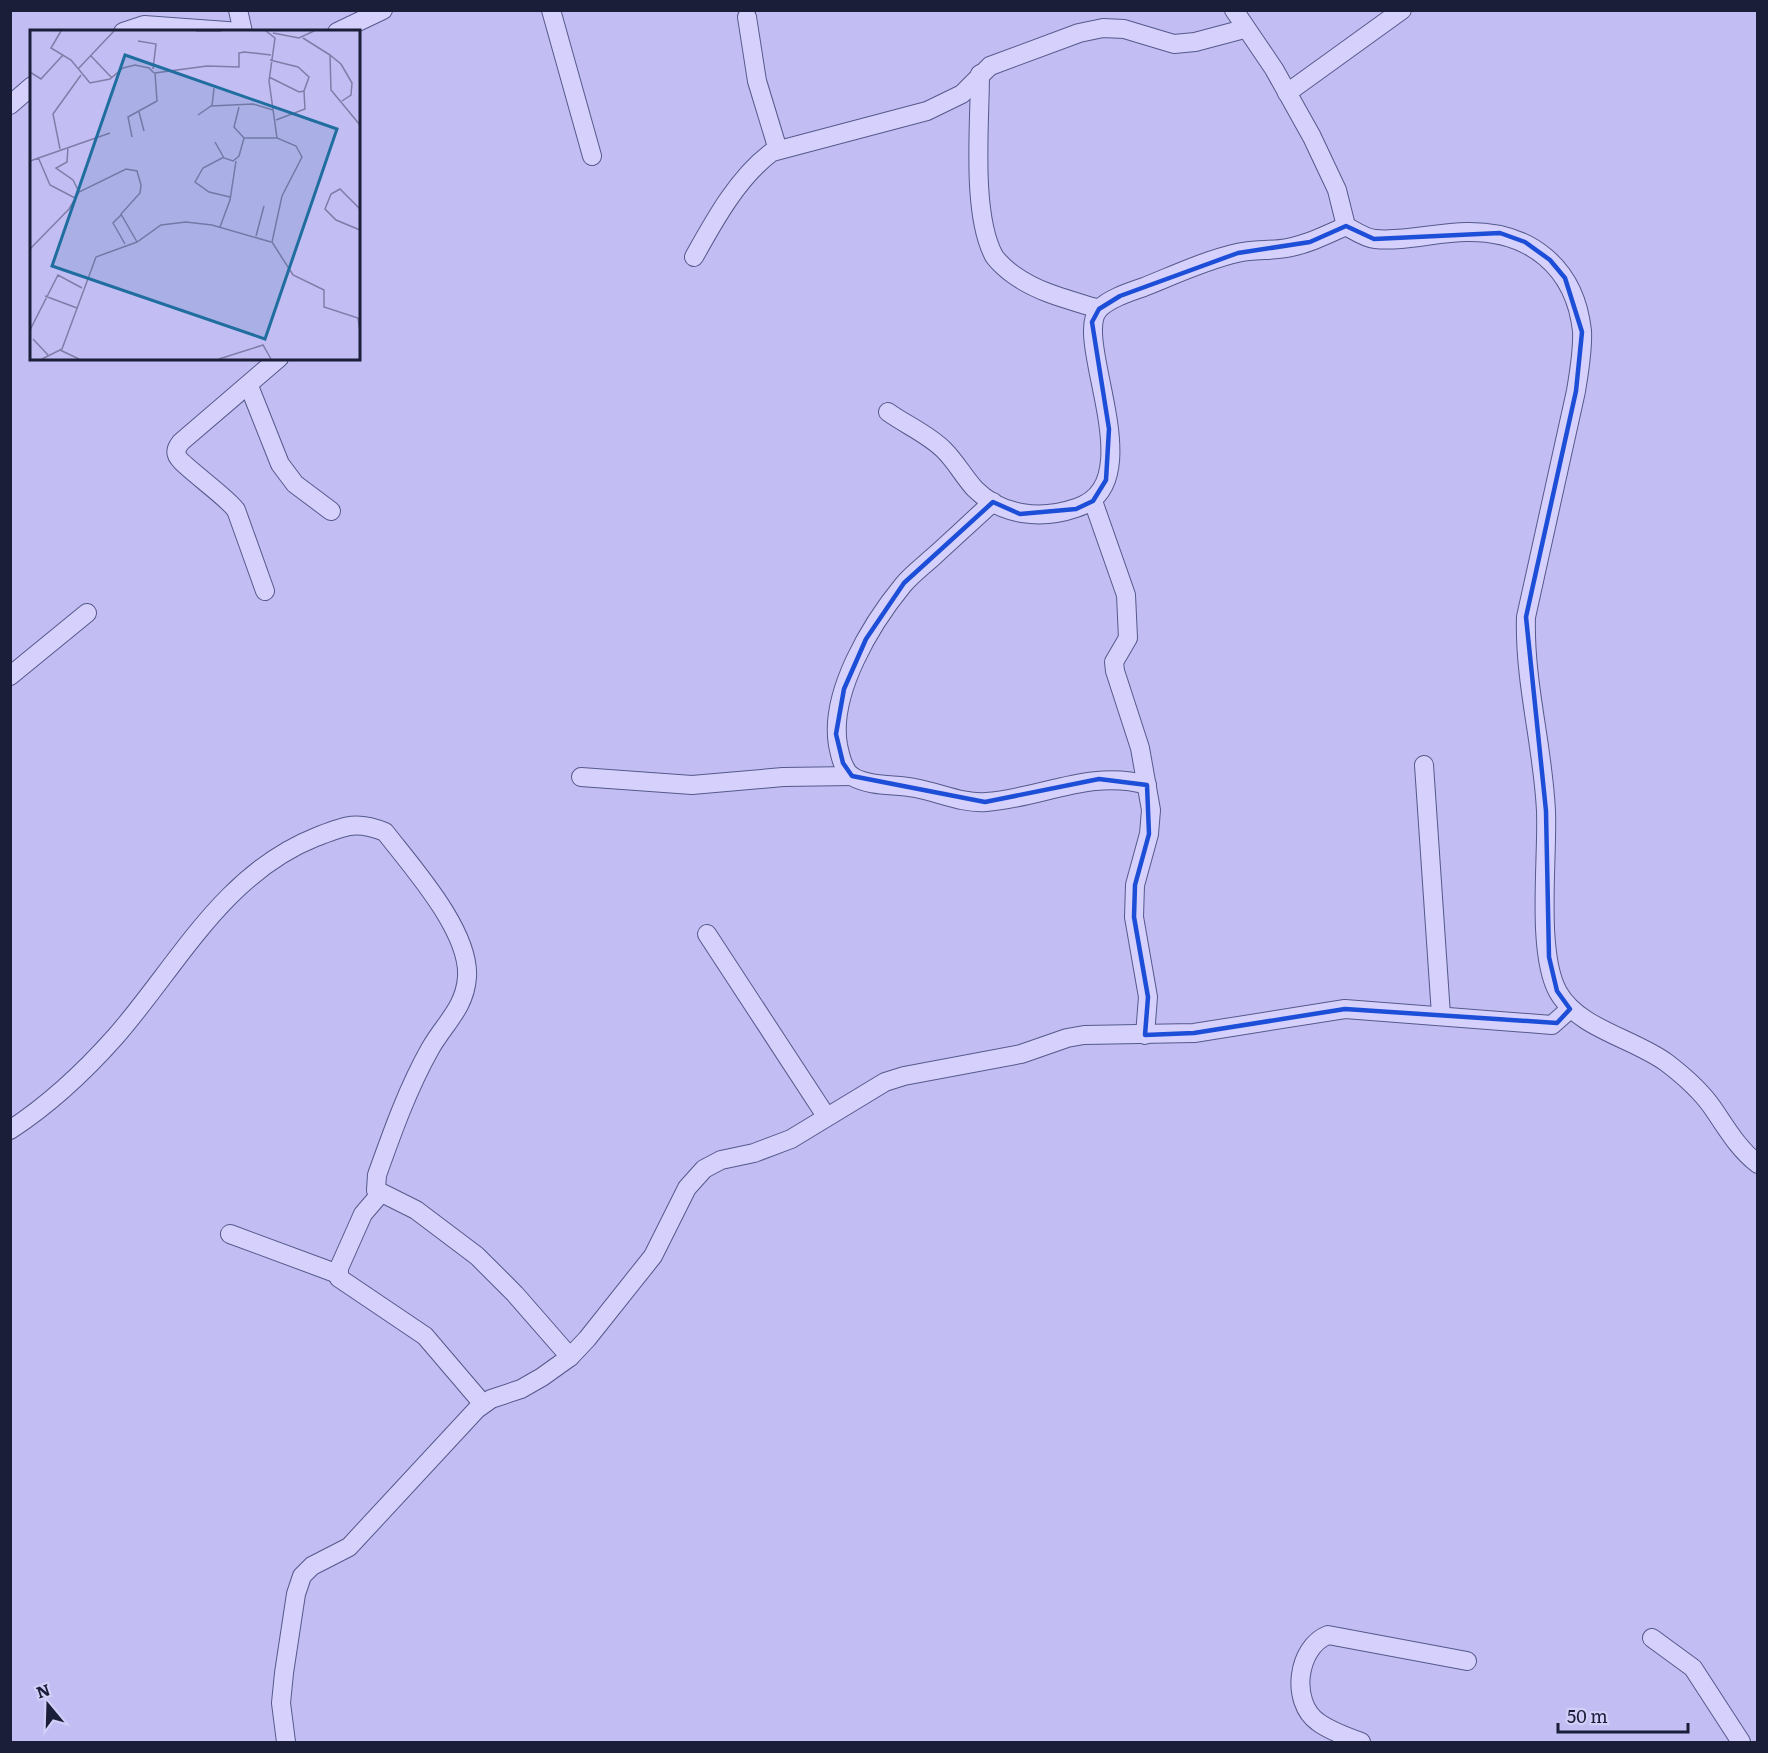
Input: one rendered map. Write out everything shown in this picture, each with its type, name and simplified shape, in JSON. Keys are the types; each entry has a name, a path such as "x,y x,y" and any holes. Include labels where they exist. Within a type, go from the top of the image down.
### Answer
{"street":[{"path":"238,10 242,30"},
{"path":"341,30 383,10"},
{"path":"551,10 592,156"},
{"path":"1234,10 1287,93 1329,171 1346,225 1374,239 1466,232 1509,236 1525,242 1550,260 1565,278 1576,306 1582,332 1576,391 1529,591 1525,645 1546,811 1549,957 1557,990 1569,1009 1584,1019 1639,1044 1692,1083 1724,1127 1758,1164"},
{"path":"1287,93 1402,10"},
{"path":"747,17 757,81 778,150"},
{"path":"129,30 144,25 214,30"},
{"path":"694,257 711,226 739,187 761,161 778,150 927,111 952,101 980,74 1004,60 1103,28 1124,29 1174,44 1195,42 1244,29"},
{"path":"980,74 979,184 986,231 995,257 1013,274 1040,290 1099,309"},
{"path":"10,105 30,88"},
{"path":"888,412 932,439 946,452 976,490 1003,509 1020,514 1059,512 1076,508 1093,501 1106,480 1110,458 1109,429 1092,322 1099,309 1120,296 1238,252 1285,248 1310,242 1346,225"},
{"path":"265,591 236,510 227,498 185,467 177,457 176,449 181,442 277,360"},
{"path":"249,386 280,464 295,484 331,512"},
{"path":"1093,501 1126,595 1128,638 1114,662 1115,671 1140,748 1151,810 1149,834 1135,885 1134,916 1148,998 1145,1035"},
{"path":"852,776 843,763 839,750 836,734 838,714 844,689 866,639 904,584 993,502"},
{"path":"10,676 87,613"},
{"path":"1424,765 1441,1015"},
{"path":"581,777 692,785 774,777 852,776 880,784 914,787 979,802 1014,798 1099,779 1147,784"},
{"path":"10,1130 32,1115 93,1062 214,911 251,875 298,844 345,825 368,825 385,832 452,924 464,956 467,976 459,1011 431,1047 385,1154 375,1182 376,1190 416,1210 477,1256 515,1294 570,1357"},
{"path":"707,934 826,1116"},
{"path":"286,1743 281,1703 296,1594 302,1576 312,1566 349,1546 465,1420 483,1404 520,1389 570,1357 624,1295 653,1256 694,1178 704,1169 721,1160 762,1151 791,1139 862,1093 904,1076 1021,1054 1067,1038 1100,1034 1194,1033 1345,1009 1552,1025 1569,1009"},
{"path":"338,1274 363,1214 381,1193"},
{"path":"230,1234 338,1274 341,1280 425,1336 483,1404"},
{"path":"1361,1743 1318,1723 1306,1710 1301,1694 1302,1667 1309,1648 1317,1640 1328,1635 1467,1661"},
{"path":"1652,1638 1693,1668 1741,1743"}],"highlighted area":[{"path":"1346,226 1374,239 1500,233 1525,242 1550,260 1565,278 1582,332 1576,391 1526,617 1546,811 1549,957 1557,991 1570,1009 1557,1023 1345,1009 1194,1033 1145,1035 1148,997 1134,917 1135,885 1149,834 1147,785 1099,779 985,802 852,776 843,763 836,734 844,689 866,639 904,583 993,502 1020,514 1076,509 1093,501 1106,480 1109,429 1092,322 1099,309 1120,296 1238,253 1310,242"}]}
